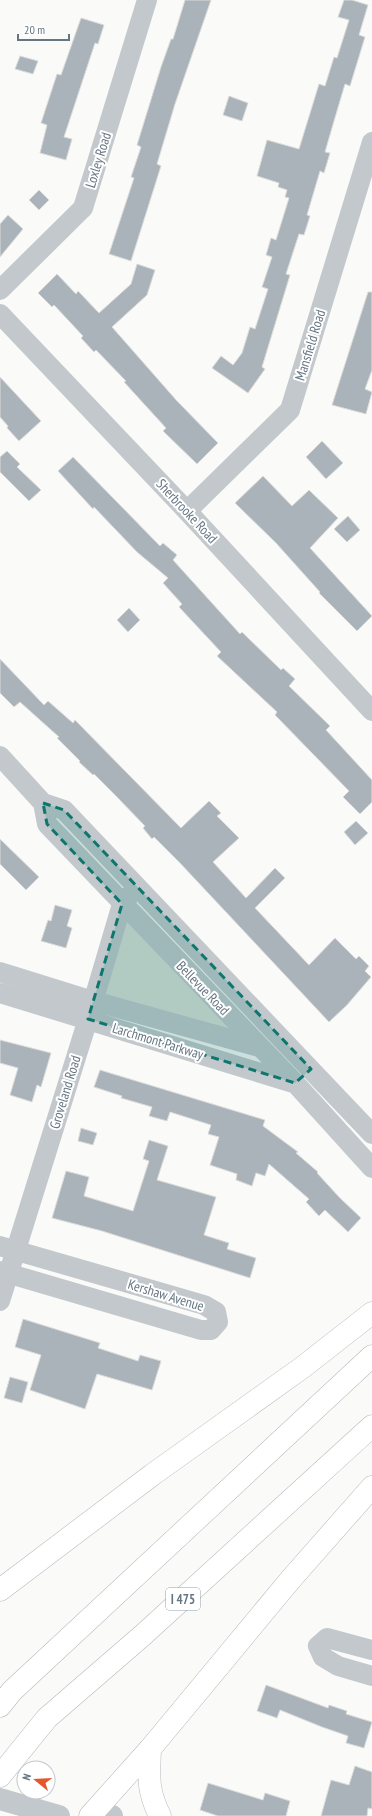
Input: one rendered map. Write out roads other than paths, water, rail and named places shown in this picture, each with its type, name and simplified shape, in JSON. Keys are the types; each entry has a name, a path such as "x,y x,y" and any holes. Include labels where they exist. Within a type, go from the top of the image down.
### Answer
{"highway":[{"path":"0,1590 152,1475 304,1367 372,1313"},
{"path":"0,1706 12,1691 372,1356"},
{"name":"I 475","path":"0,1776 47,1718 143,1635 372,1426"},
{"path":"90,1816 150,1749 291,1578 372,1487"},
{"path":"150,1749 149,1784 152,1797 160,1816"}],"street":[{"name":"Loxley Road","path":"0,290 83,208 147,0"},
{"name":"Mansfield Road","path":"187,511 290,410 372,142"},
{"name":"Sherbrooke Road","path":"0,314 368,704"},
{"name":"Bellevue Road","path":"0,756 43,803 64,810 372,1134"},
{"name":"Bellevue Road","path":"43,803 47,824 295,1083 372,1168"},
{"name":"Groveland Road","path":"0,1301 8,1248 91,1010 122,904 138,888"},
{"name":"Larchmont Parkway","path":"0,972 91,1010 295,1083"},
{"name":"Larchmont Parkway","path":"0,993 91,1010 260,1047"},
{"path":"260,1047 275,1032"},
{"path":"295,1083 310,1069"},
{"name":"Kershaw Avenue","path":"4,1272 201,1330 211,1330 218,1322 216,1312 204,1305 8,1248"},
{"path":"372,1650 327,1638 318,1646 323,1656 338,1666 372,1676"},
{"path":"0,1798 56,1815"},
{"path":"106,1816 112,1816"}]}
